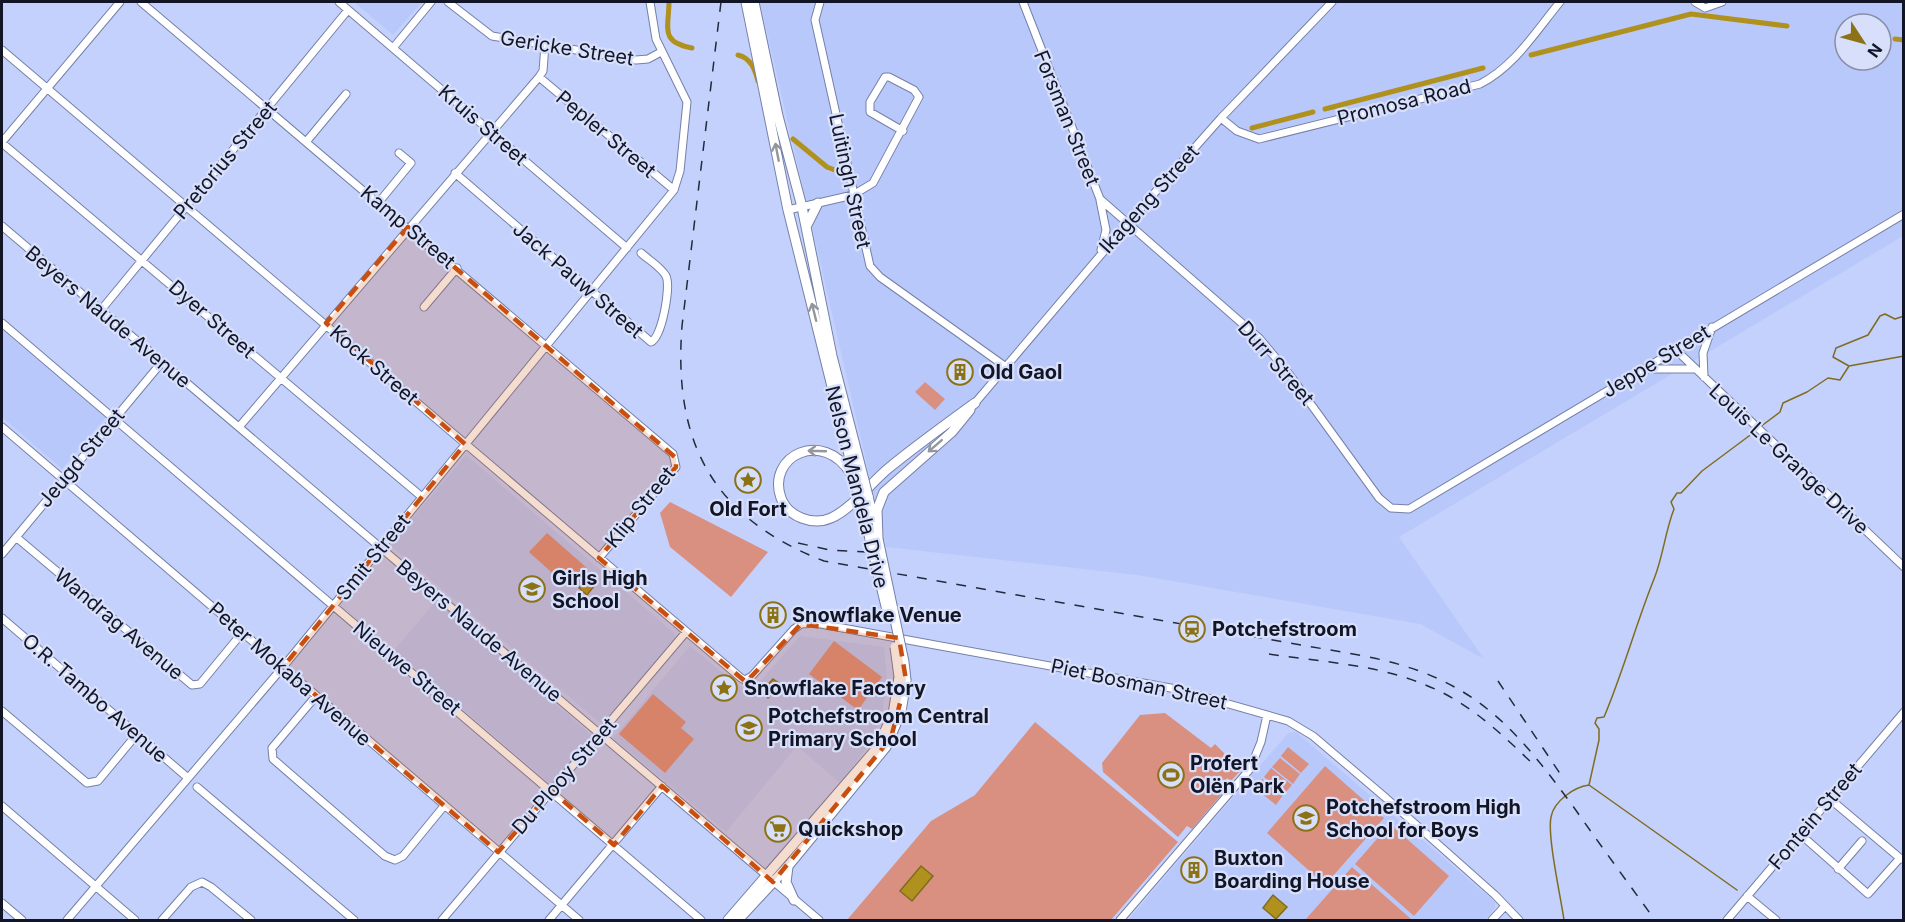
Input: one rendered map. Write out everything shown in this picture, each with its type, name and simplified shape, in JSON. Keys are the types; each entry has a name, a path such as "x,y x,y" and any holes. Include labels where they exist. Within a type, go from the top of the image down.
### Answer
{"highway":[{"name":"Nelson Mandela Drive","path":"746,2 788,210 857,489 865,499"},
{"name":"Nelson Mandela Drive","path":"728,921 789,865 886,747 901,712 903,679 865,499 864,480 832,356 802,207 776,106 754,2"},
{"path":"806,228 810,215 818,203"},
{"path":"857,489 840,459 828,452 815,450 801,453 788,462 779,485 782,500 792,513 811,521 831,518 889,467 975,403"},
{"path":"874,539 877,510 884,492 952,432 975,403"},
{"name":"Nelson Mandela Drive","path":"738,921 877,748 893,714 903,679"},
{"path":"789,865 786,882 794,900"}],"street":[{"path":"2,142 120,2"},
{"name":"Kamp Street","path":"141,2 408,226 673,454"},
{"name":"Kruis Street","path":"339,2 627,248"},
{"path":"393,48 431,2"},
{"name":"Gericke Street","path":"448,2 487,33 636,60 648,59 661,52"},
{"path":"650,2 654,31 661,52 687,102 680,171 674,190"},
{"name":"Luitingh Street","path":"820,2 815,20 867,257 874,272 1006,367"},
{"name":"Forsman Street","path":"1023,2 1100,200 1127,224"},
{"name":"Ikageng Street","path":"975,403 1099,255 1221,118 1332,2"},
{"name":"Promosa Road","path":"1221,118 1252,138 1269,138 1480,84 1492,78 1513,60 1560,2"},
{"path":"1695,2 1706,8 1722,2"},
{"name":"Pretorius Street","path":"101,310 348,10"},
{"path":"239,428 408,226 543,71 545,45"},
{"name":"Kock Street","path":"2,50 745,680"},
{"name":"Pepler Street","path":"538,77 674,190"},
{"path":"788,210 853,195 873,183 903,131 918,102 918,93 894,79 885,77 870,102 870,112 903,131"},
{"path":"306,142 346,94"},
{"name":"Dyer Street","path":"2,142 422,497"},
{"path":"379,202 411,163 399,153"},
{"name":"Jack Pauw Street","path":"454,173 651,342 660,333 667,279 662,271 641,253"},
{"name":"Smit Street","path":"67,921 283,667 674,190"},
{"path":"1099,255 1106,230 1100,200"},
{"name":"Jeppe Street","path":"1409,508 1904,214"},
{"name":"Durr Street","path":"1127,224 1260,339 1385,504 1397,510 1409,508"},
{"name":"Beyers Naude Avenue","path":"2,226 819,921"},
{"path":"424,308 457,268"},
{"name":"Nieuwe Street","path":"2,323 552,791 701,921"},
{"path":"1704,378 1703,353 1712,327"},
{"name":"Louis Le Grange Drive","path":"1676,350 1904,567"},
{"name":"Jeugd Street","path":"2,554 162,362"},
{"path":"1645,369 1694,369"},
{"path":"2,438 4,430"},
{"name":"Peter Mokaba Avenue","path":"4,430 579,921"},
{"name":"Klip Street","path":"599,558 676,467 673,454"},
{"name":"Wandrag Avenue","path":"16,537 192,685 200,684 243,633"},
{"name":"O.R. Tambo Avenue","path":"2,618 189,778"},
{"name":"Piet Bosman Street","path":"745,680 755,674 794,628 801,624 815,623 1176,689 1293,723 1312,735 1505,906 1519,921"},
{"name":"Du Plooy Street","path":"442,921 686,632"},
{"path":"316,696 272,748 271,754 279,764 369,842 386,856 399,860 444,806"},
{"path":"2,711 87,783 98,782 137,734"},
{"name":"Fontein Street","path":"1727,921 1904,712"},
{"path":"1120,921 1250,769 1261,742 1266,715"},
{"path":"197,786 352,920"},
{"path":"549,921 662,786"},
{"path":"1800,834 1868,894 1902,860 1830,799"},
{"path":"2,806 135,921"},
{"path":"1838,869 1862,841"},
{"path":"162,921 191,886 202,882 251,921"},
{"path":"1748,896 1776,921"},
{"path":"2,903 22,921"},
{"path":"1492,921 1505,906"}],"highlighted area":[{"path":"408,227 676,458 676,467 599,558 746,682 801,624 899,638 906,680 891,738 773,882 662,786 614,845 552,791 498,852 283,667 465,444 326,323"}],"shaded area":[{"path":"354,2 422,2 393,35"},
{"path":"760,2 1903,2 1903,236 1399,537 1484,659 1420,624 1137,575 886,547"},
{"path":"2,327 107,416 62,469 2,417"},
{"path":"925,382 945,399 935,410 915,392"},
{"name":"Girls High School","path":"466,455 674,633 675,638 605,722 599,722 390,545"},
{"path":"670,502 768,552 731,597 670,547 660,513"},
{"path":"547,533 587,568 569,588 529,552"},
{"path":"590,574 598,581 587,595 579,588"},
{"path":"436,601 590,734 592,739 554,783 549,783 394,650"},
{"name":"Potchefstroom Central Primary School","path":"800,636 884,647 887,680 881,719 863,753 840,783 797,746 726,832 613,738 690,646 749,694"},
{"path":"834,641 882,677 858,710 809,674"},
{"path":"773,679 780,684 768,698 761,692"},
{"path":"653,694 686,722 681,728 694,739 665,773 619,734"},
{"name":"Profert Olën Park","path":"1165,713 1211,748 1215,744 1241,770 1231,781 1227,778 1223,784 1227,788 1192,829 1187,826 1178,837 1103,772 1102,763 1140,715"},
{"path":"1035,722 1178,842 1111,920 847,920 931,821 975,795"},
{"name":"Potchefstroom High School for Boys","path":"1296,732 1495,902 1495,908 1485,920 1128,920 1288,733"},
{"path":"1288,747 1309,764 1301,773 1281,756"},
{"path":"1280,758 1300,774 1293,784 1272,767"},
{"path":"1325,766 1384,818 1325,885 1267,833"},
{"path":"1271,768 1292,785 1284,794 1264,777"},
{"path":"1262,779 1283,795 1276,805 1255,788"},
{"path":"1390,824 1449,876 1414,916 1355,864"},
{"path":"921,866 933,876 912,901 900,891"},
{"path":"1352,867 1411,919 1305,920"},
{"path":"1273,895 1287,907 1276,919 1263,908"}],"waterway":[{"path":"669,2 668,32 670,37 674,42 692,48"},
{"path":"1531,55 1691,14 1787,26"},
{"path":"1895,39 1904,40"},
{"path":"738,55 749,62 758,81"},
{"path":"1325,109 1483,68"},
{"path":"1252,128 1313,112"},
{"path":"793,139 827,167 840,172"},
{"path":"1760,427 1780,412 1783,403 1807,392 1828,378 1840,380 1849,366 1833,357 1836,348 1868,335 1880,316 1885,314 1895,319 1904,316"},
{"path":"1849,366 1904,356"},
{"path":"1589,785 1599,740 1599,729 1595,723 1597,718 1604,717 1657,571 1674,509 1671,502 1677,493 1681,493 1702,471 1757,430"},
{"path":"1564,920 1553,852 1551,817 1560,800 1583,786 1589,785 1737,890"}],"railway":[{"path":"721,2 682,326 681,368 685,406 694,440 708,471 728,499 754,523 786,543 824,561 1364,656 1402,665 1434,677 1462,691 1487,708 1531,752 1655,920"},
{"path":"798,543 830,550 867,552"},
{"path":"1269,654 1347,664 1386,672 1423,684 1470,709 1498,731 1537,768"},
{"path":"1498,681 1563,778"}],"place":[{"name":"Old Gaol","path":"960,372"},
{"name":"Old Fort","path":"748,480"},
{"name":"Girls High School","path":"532,589"},
{"name":"Snowflake Venue","path":"773,615"},
{"name":"Potchefstroom","path":"1192,629"},
{"name":"Snowflake Factory","path":"724,688"},
{"name":"Potchefstroom Central Primary School","path":"749,728"},
{"name":"Profert Olën Park","path":"1171,775"},
{"name":"Potchefstroom High School for Boys","path":"1306,818"},
{"name":"Quickshop","path":"778,829"},
{"name":"Buxton Boarding House","path":"1194,870"}]}
